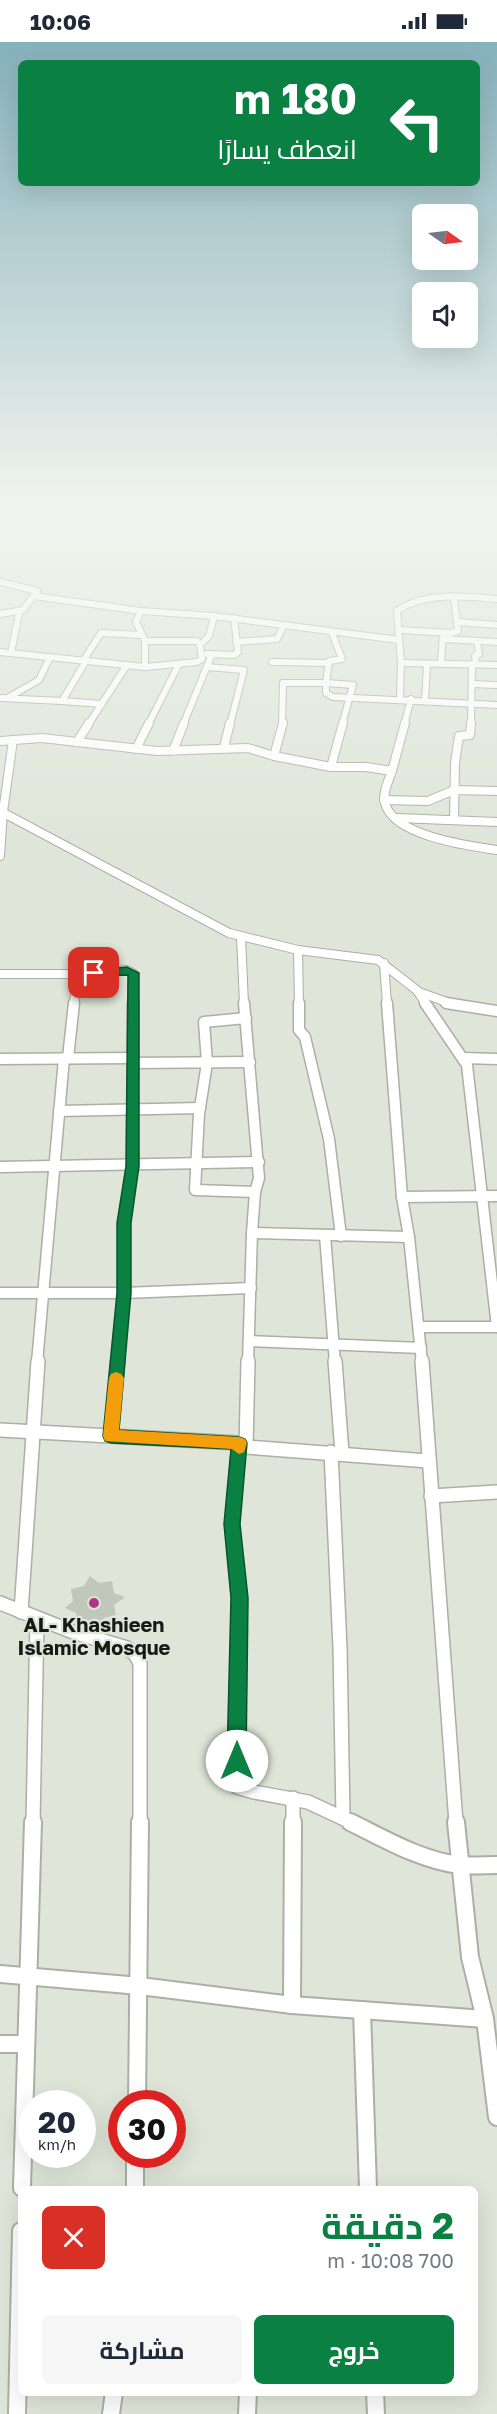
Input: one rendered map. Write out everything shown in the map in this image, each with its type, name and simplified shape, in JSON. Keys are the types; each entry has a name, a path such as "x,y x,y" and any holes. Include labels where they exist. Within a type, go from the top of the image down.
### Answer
{"street":[{"path":"17,618 4,654 50,657 85,661 145,667 200,660 200,645 193,640 101,633 85,661 62,701"},
{"path":"138,618 136,622 143,638 145,667"},
{"path":"200,645 210,634 214,618"},
{"path":"231,618 332,633 399,640"},
{"path":"201,654 237,654 234,618"},
{"path":"398,618 401,663 400,699"},
{"path":"443,636 458,631 457,618"},
{"path":"458,622 497,625"},
{"path":"454,820 459,736 470,735 474,664 475,656 479,654 473,623"},
{"path":"236,642 277,639 284,625"},
{"path":"399,630 497,642"},
{"path":"272,662 329,663 342,659 332,633"},
{"path":"441,663 443,636"},
{"path":"172,751 212,654"},
{"path":"3,698 39,680 50,657"},
{"path":"329,663 326,693 330,697 411,699 497,705"},
{"path":"401,663 497,665"},
{"path":"135,749 179,664"},
{"path":"77,742 127,665"},
{"path":"425,700 427,665"},
{"path":"207,667 244,670 224,747"},
{"path":"274,756 283,722 283,683 352,684 331,767"},
{"path":"473,684 497,685"},
{"path":"3,698 102,704"},
{"path":"411,699 384,800 386,806 396,818 416,829 453,843 497,850"},
{"path":"0,741 35,738 172,751 224,747 248,748 274,756 331,767 366,767 392,771"},
{"path":"0,856 1,811 13,740"},
{"path":"384,800 429,801 454,790 497,791"},
{"path":"1,811 126,880 241,938 298,950 332,953 384,963 418,992 466,1065 497,1327 419,1326"},
{"path":"396,818 497,822"},
{"path":"241,938 260,1178 255,1192 252,1233 250,1341 243,1445 232,1524 239,1598 236,1783 240,1789 293,1798 343,1817 389,1840 440,1861 459,1865 497,1865"},
{"path":"298,950 299,1030 306,1039 329,1139 341,1236"},
{"path":"384,963 402,1197 422,1348 428,1461 459,1865 470,1957 485,2019 497,2117"},
{"path":"0,974 77,975 127,970 132,972 134,1060 132,1166 124,1223 124,1293 111,1436"},
{"path":"21,1612 42,1294 59,1111 77,975"},
{"path":"418,992 439,1000 497,1011"},
{"path":"246,1018 204,1021 207,1063 200,1108 195,1191 255,1192"},
{"path":"463,1058 497,1059"},
{"path":"0,1059 250,1062"},
{"path":"59,1111 200,1108"},
{"path":"0,1167 55,1168 259,1162"},
{"path":"402,1197 497,1196"},
{"path":"252,1233 409,1237"},
{"path":"325,1235 336,1452 343,1817"},
{"path":"0,1293 124,1293 251,1288"},
{"path":"250,1341 422,1348"},
{"path":"0,1430 243,1445 428,1461"},
{"path":"431,1496 497,1492"},
{"path":"0,1604 37,1619 127,1648 135,1654 140,1663 140,1986 137,2090"},
{"path":"22,2186 37,1619"},
{"path":"292,2005 293,1798"},
{"path":"0,1974 140,1986 292,2005 485,2019"},
{"path":"362,2010 368,2186"},
{"path":"0,2044 25,2044"},
{"path":"135,2168 135,2186"},
{"path":"17,2414 18,2368"},
{"path":"111,2414 113,2396"},
{"path":"247,2414 248,2396"},
{"path":"375,2396 376,2414"}],"building":[{"name":"AL- Khashieen Islamic Mosque","path":"90,1576 99,1583 112,1581 114,1593 125,1597 114,1605 116,1615 104,1618 98,1629 90,1622 78,1624 76,1613 65,1608 73,1601 71,1589 84,1586"}],"slow traffic":[{"path":"116,1378 111,1436 239,1443 239,1447"}],"place":[{"name":"AL- Khashieen Islamic Mosque","path":"94,1603"}],"route":[{"path":"94,973 127,970 133,973 132,1166 124,1223 124,1293 111,1436 239,1443 232,1524 239,1598 237,1761"}]}
